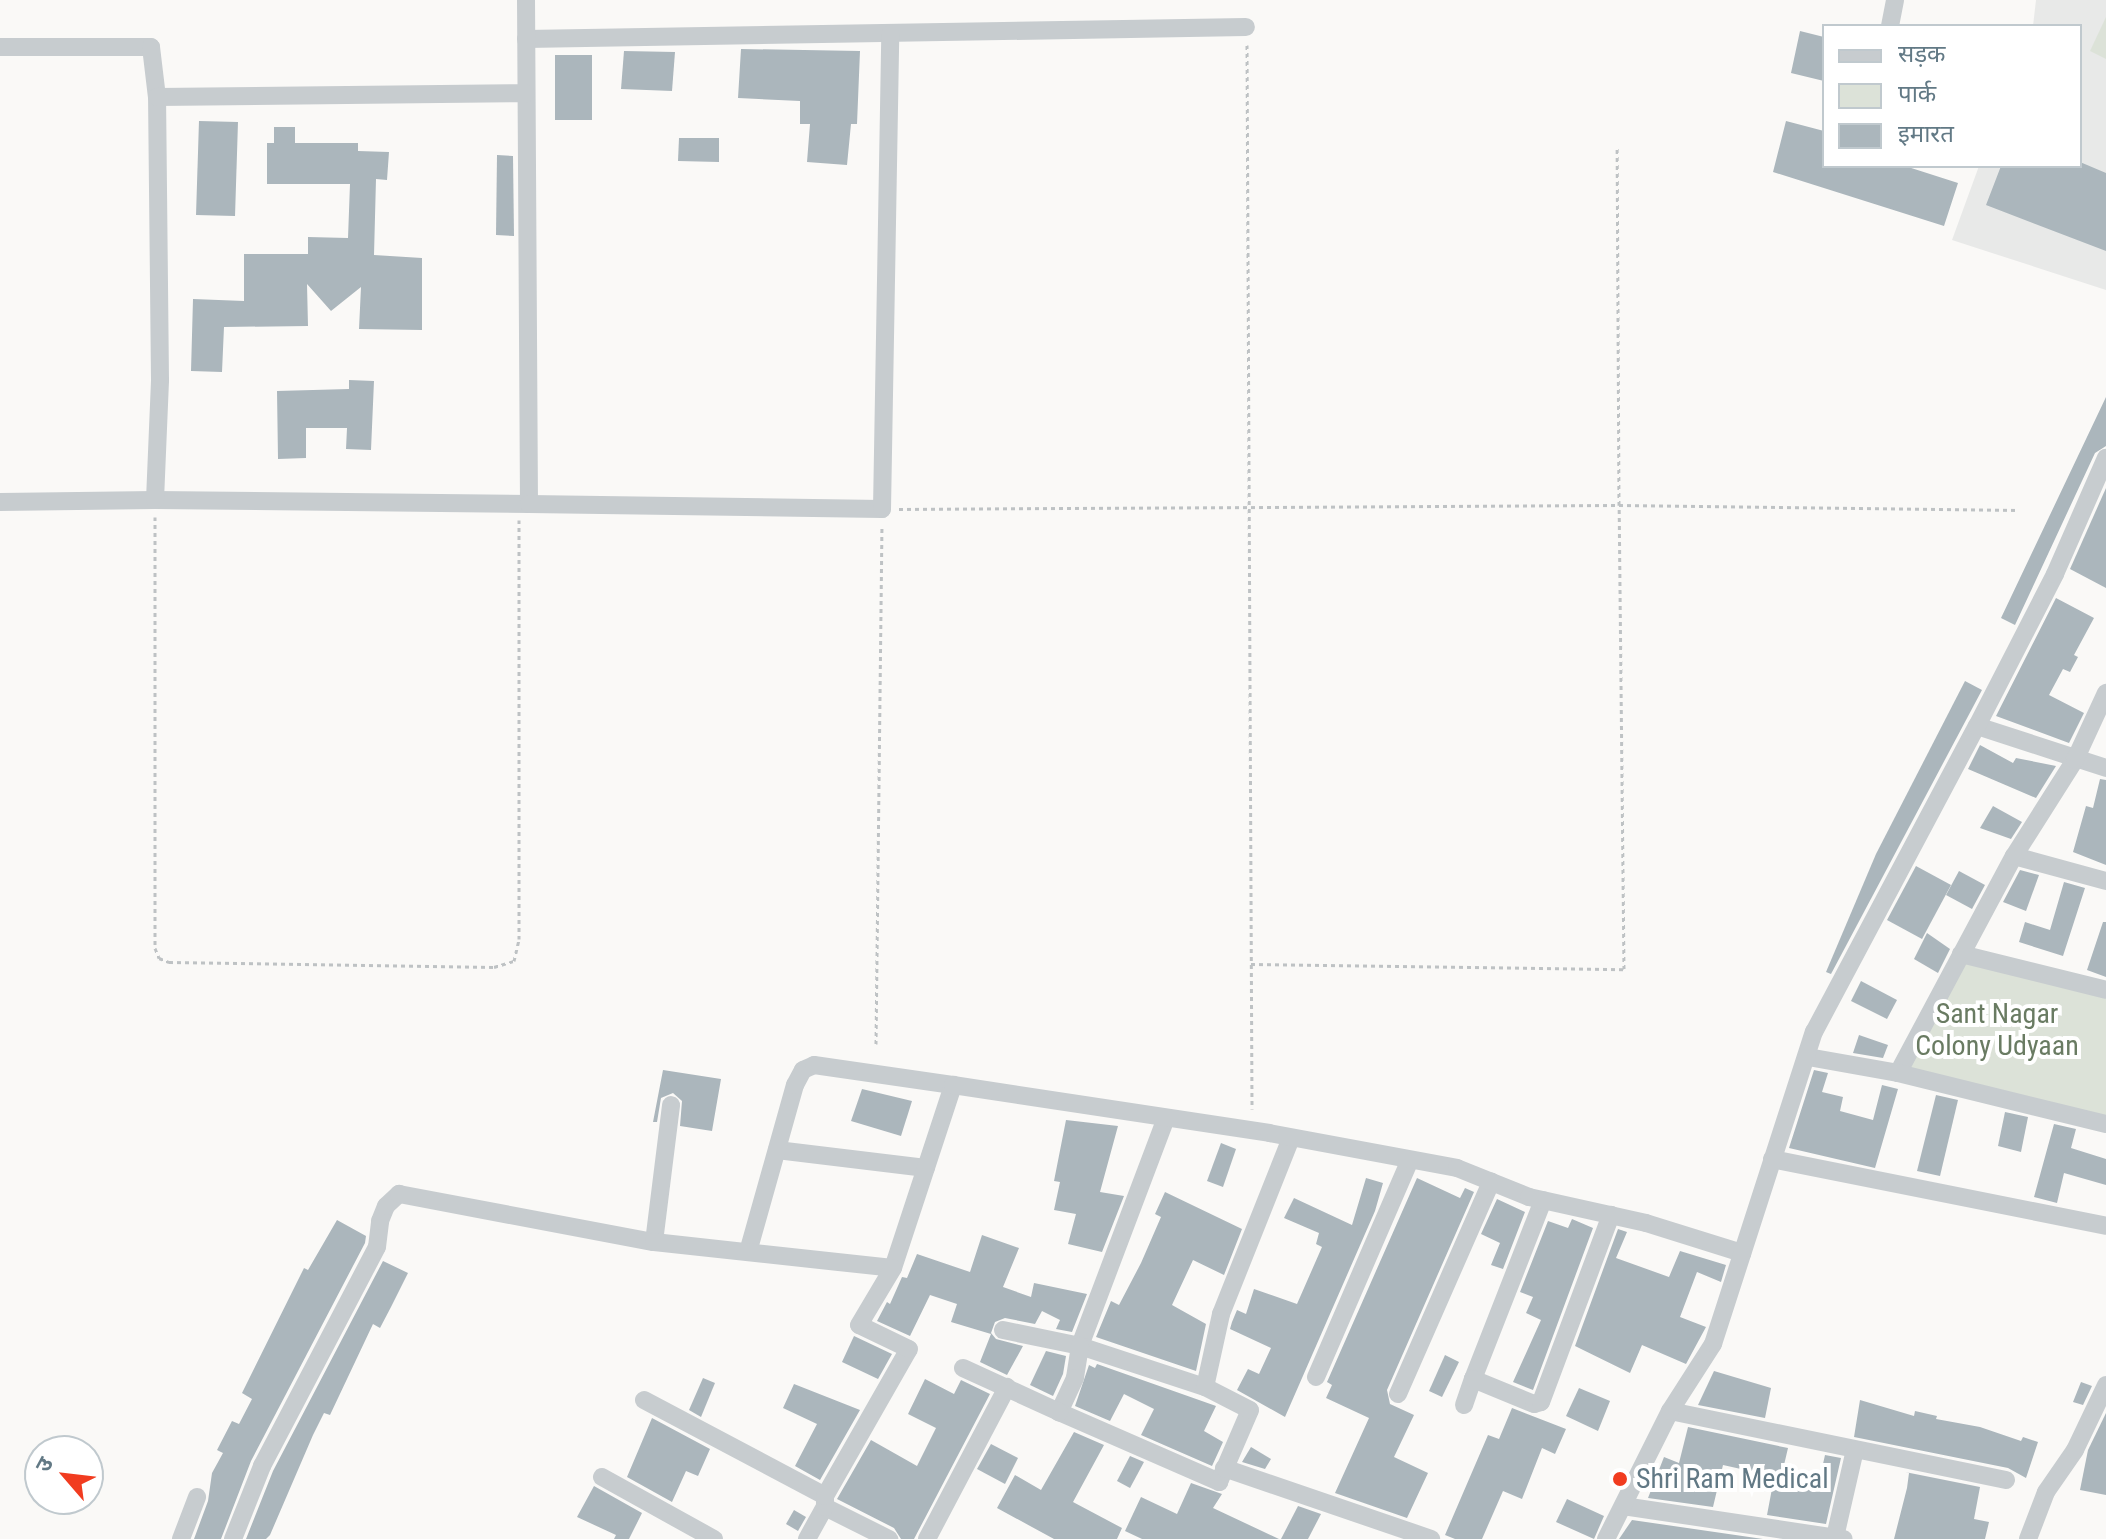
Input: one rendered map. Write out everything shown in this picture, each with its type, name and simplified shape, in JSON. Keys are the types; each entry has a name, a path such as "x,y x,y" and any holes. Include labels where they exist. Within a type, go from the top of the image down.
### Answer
{"street":[{"path":"524,504 526,0"},
{"path":"1890,24 1895,0"},
{"path":"526,39 1246,27"},
{"path":"0,502 155,500 882,509 890,34"},
{"path":"0,47 151,47 157,97 160,380 155,500"},
{"path":"157,97 526,93"},
{"path":"1606,1539 1670,1411 1713,1344 1814,1032 2055,574 2106,458"},
{"path":"1898,1073 2014,856 2075,760 2106,693"},
{"path":"1977,726 2106,768"},
{"path":"2014,856 2106,881"},
{"path":"1961,954 2106,990"},
{"path":"1808,1057 1898,1073 2106,1124"},
{"path":"748,1252 795,1085 803,1070 814,1065 1291,1138 1457,1168 1543,1200 1611,1215 1742,1253"},
{"path":"807,1539 909,1349 859,1325 893,1268 953,1085"},
{"path":"654,1242 671,1105"},
{"path":"1059,1412 1075,1378 1080,1346 1166,1118"},
{"path":"1205,1387 1221,1314 1291,1138"},
{"path":"777,1150 926,1168"},
{"path":"1772,1159 2106,1226"},
{"path":"1316,1377 1410,1160"},
{"path":"1398,1394 1491,1182"},
{"path":"233,1539 262,1466 377,1247 380,1221 386,1206 399,1194 654,1242 893,1268"},
{"path":"1464,1405 1543,1200"},
{"path":"1473,1379 1534,1404 1541,1402 1611,1215"},
{"path":"963,1368 1219,1482 1250,1410 1205,1387 1080,1346 1003,1330"},
{"path":"2028,1539 2046,1492 2075,1450 2106,1385"},
{"path":"927,1539 1007,1387"},
{"path":"644,1400 889,1539"},
{"path":"1670,1411 2006,1480"},
{"path":"1623,1506 1839,1538 1855,1450"},
{"path":"1224,1468 1431,1539"},
{"path":"602,1477 714,1539"},
{"path":"181,1539 197,1497"}],"path":[{"path":"1246,27 1252,1109"},
{"path":"1251,964 1624,969 1617,148"},
{"path":"155,500 155,948 159,958 169,962 494,967 514,961 519,939 524,504"},
{"path":"876,1044 882,509 1619,505 2019,510"}],"shaded area":[{"path":"2036,0 2106,0 2106,290 1952,240 1978,168 2082,168 2082,24 2033,24"}],"green space":[{"path":"2106,17 2106,59 2090,51"},
{"name":"Sant Nagar Colony Udyaan","path":"1961,954 2106,990 2106,1124 1898,1073"}],"building":[{"path":"1800,31 1822,36 1822,81 1791,73"},
{"path":"741,49 860,51 857,124 851,124 847,165 807,162 810,124 800,124 800,101 738,98"},
{"path":"624,51 675,52 672,91 621,89"},
{"path":"555,55 592,55 592,120 555,120"},
{"path":"199,121 238,122 235,216 196,215"},
{"path":"1786,121 1822,130 1822,168 1911,168 1958,183 1944,226 1773,172"},
{"path":"274,127 295,127 295,143 358,143 358,151 389,152 387,180 376,179 374,255 422,258 422,330 359,329 361,287 331,311 307,284 308,326 224,327 222,372 191,371 193,299 244,301 244,254 308,254 308,237 348,238 350,184 267,184 267,143 274,143"},
{"path":"679,138 719,138 719,162 678,161"},
{"path":"497,155 513,156 514,236 496,235"},
{"path":"2082,163 2106,173 2106,251 1986,205 2000,168 2082,168"},
{"path":"349,380 374,381 371,450 346,449 347,428 306,428 306,458 278,459 277,391 349,389"},
{"path":"2106,397 2106,446 2095,453 2015,625 2001,618"},
{"path":"2106,488 2106,588 2070,569"},
{"path":"2056,598 2094,618 2074,655 2078,657 2070,672 2063,669 2049,695 2084,713 2069,743 1996,716"},
{"path":"1965,681 1982,690 1831,974 1826,972 1876,854"},
{"path":"1980,745 2013,763 2016,758 2056,766 2036,798 1968,769"},
{"path":"2100,779 2106,780 2106,865 2073,852 2086,806 2093,808"},
{"path":"1993,806 2022,822 2011,839 1980,828"},
{"path":"1916,866 1951,885 1922,939 1887,920"},
{"path":"2020,870 2039,875 2026,911 2003,902"},
{"path":"1959,871 1985,885 1972,909 1946,895"},
{"path":"2064,882 2085,888 2063,956 2019,942 2025,922 2050,930"},
{"path":"2103,922 2106,922 2106,977 2087,970"},
{"path":"1927,933 1950,949 1938,973 1914,959"},
{"path":"1861,981 1897,1000 1887,1019 1851,1001"},
{"path":"1859,1035 1888,1045 1883,1058 1853,1053"},
{"path":"663,1070 721,1079 712,1131 680,1126 682,1101 673,1093 661,1098 657,1122 653,1122"},
{"path":"1814,1070 1828,1073 1822,1092 1843,1097 1840,1111 1873,1120 1882,1085 1898,1089 1875,1168 1789,1148"},
{"path":"862,1089 912,1101 901,1136 851,1121"},
{"path":"1936,1095 1958,1100 1940,1176 1917,1171"},
{"path":"2005,1112 2028,1117 2021,1152 1998,1146"},
{"path":"1066,1120 1118,1126 1100,1192 1124,1196 1102,1252 1068,1244 1076,1214 1054,1210 1060,1182 1054,1181"},
{"path":"2054,1124 2076,1129 2071,1148 2106,1159 2106,1185 2064,1173 2057,1203 2034,1197"},
{"path":"1221,1143 1236,1149 1223,1187 1207,1181"},
{"path":"1366,1178 1383,1183 1375,1211 1285,1417 1237,1390 1248,1369 1259,1374 1271,1348 1230,1329 1232,1322 1237,1310 1246,1314 1254,1289 1297,1304 1322,1247 1316,1244 1319,1233 1284,1218 1294,1198 1352,1225"},
{"path":"1417,1178 1460,1198 1465,1188 1474,1192 1387,1390 1390,1404 1414,1415 1394,1457 1428,1473 1407,1518 1335,1493 1369,1418 1326,1398 1332,1385 1327,1382"},
{"path":"1165,1192 1242,1229 1224,1275 1193,1260 1172,1305 1206,1324 1196,1371 1096,1337 1111,1301 1119,1305 1141,1263 1161,1217 1155,1214"},
{"path":"1497,1199 1525,1212 1503,1269 1491,1265 1500,1243 1481,1234"},
{"path":"1572,1219 1593,1228 1533,1390 1513,1382 1541,1320 1526,1313 1533,1297 1520,1292 1548,1221 1568,1228"},
{"path":"337,1220 366,1236 365,1243 251,1461 221,1539 194,1539 208,1501 212,1473 223,1453 217,1450 232,1421 239,1424 252,1399 242,1393 304,1268 308,1270"},
{"path":"1618,1229 1627,1232 1616,1258 1669,1277 1680,1251 1726,1265 1721,1282 1697,1272 1680,1317 1706,1327 1686,1364 1642,1345 1630,1373 1575,1346"},
{"path":"982,1235 1019,1248 1003,1287 1031,1297 1034,1283 1087,1294 1072,1332 1056,1329 1060,1320 1042,1311 1035,1324 1005,1318 995,1322 991,1333 996,1339 1023,1346 1007,1375 980,1362 991,1334 951,1322 957,1304 930,1295 910,1336 877,1321 887,1302 890,1304 902,1277 907,1278 917,1254 970,1272"},
{"path":"383,1261 408,1273 380,1328 373,1324 330,1415 324,1413 270,1535 266,1539 246,1539 273,1471"},
{"path":"854,1336 892,1354 878,1379 842,1362"},
{"path":"1046,1351 1066,1356 1063,1374 1053,1396 1030,1385"},
{"path":"1445,1355 1459,1362 1442,1397 1429,1391"},
{"path":"1097,1364 1216,1406 1204,1431 1223,1442 1212,1466 1141,1435 1154,1409 1124,1394 1110,1421 1075,1406 1089,1365 1095,1368"},
{"path":"1714,1371 1771,1388 1765,1418 1698,1405"},
{"path":"703,1378 715,1383 701,1417 689,1410"},
{"path":"925,1379 954,1394 961,1380 990,1394 914,1539 901,1539 894,1528 837,1499 871,1440 917,1466 936,1428 908,1414"},
{"path":"2081,1382 2092,1386 2083,1405 2073,1402"},
{"path":"794,1384 860,1410 820,1480 795,1466 817,1424 783,1408"},
{"path":"1579,1388 1610,1401 1598,1431 1566,1416"},
{"path":"1860,1400 1914,1416 1915,1411 2021,1441 2023,1437 2038,1442 2026,1478 2008,1468 1854,1437"},
{"path":"1512,1408 1566,1429 1555,1454 1542,1448 1522,1499 1503,1491 1482,1539 1455,1539 1445,1535 1488,1435 1499,1439"},
{"path":"2106,1413 2106,1495 2080,1490 2088,1450"},
{"path":"652,1418 710,1449 698,1476 686,1471 672,1502 627,1477"},
{"path":"1688,1427 1788,1448 1781,1478 1723,1465 1713,1507 1648,1498 1664,1457 1679,1463"},
{"path":"1074,1432 1104,1445 1073,1502 1122,1528 1117,1539 1054,1539 997,1508 1015,1475 1041,1490"},
{"path":"991,1444 1018,1458 1005,1484 977,1469"},
{"path":"1251,1447 1271,1459 1265,1469 1242,1462"},
{"path":"1825,1455 1841,1458 1826,1524 1767,1515 1774,1478 1818,1486"},
{"path":"1130,1456 1144,1462 1130,1488 1117,1481"},
{"path":"1905,1472 1980,1487 1974,1519 1989,1522 1985,1539 1894,1539 1907,1488 1909,1473"},
{"path":"1191,1483 1222,1494 1213,1508 1279,1539 1142,1539 1125,1531 1141,1497 1177,1514"},
{"path":"594,1486 642,1513 629,1539 614,1539 616,1535 577,1517"},
{"path":"1567,1499 1604,1516 1594,1539 1556,1522"},
{"path":"1298,1506 1321,1514 1308,1539 1281,1539"},
{"path":"794,1510 806,1517 798,1531 786,1524"},
{"path":"1632,1520 1763,1539 1619,1539"}],"place":[{"name":"Shri Ram Medical","path":"1620,1479"}]}
